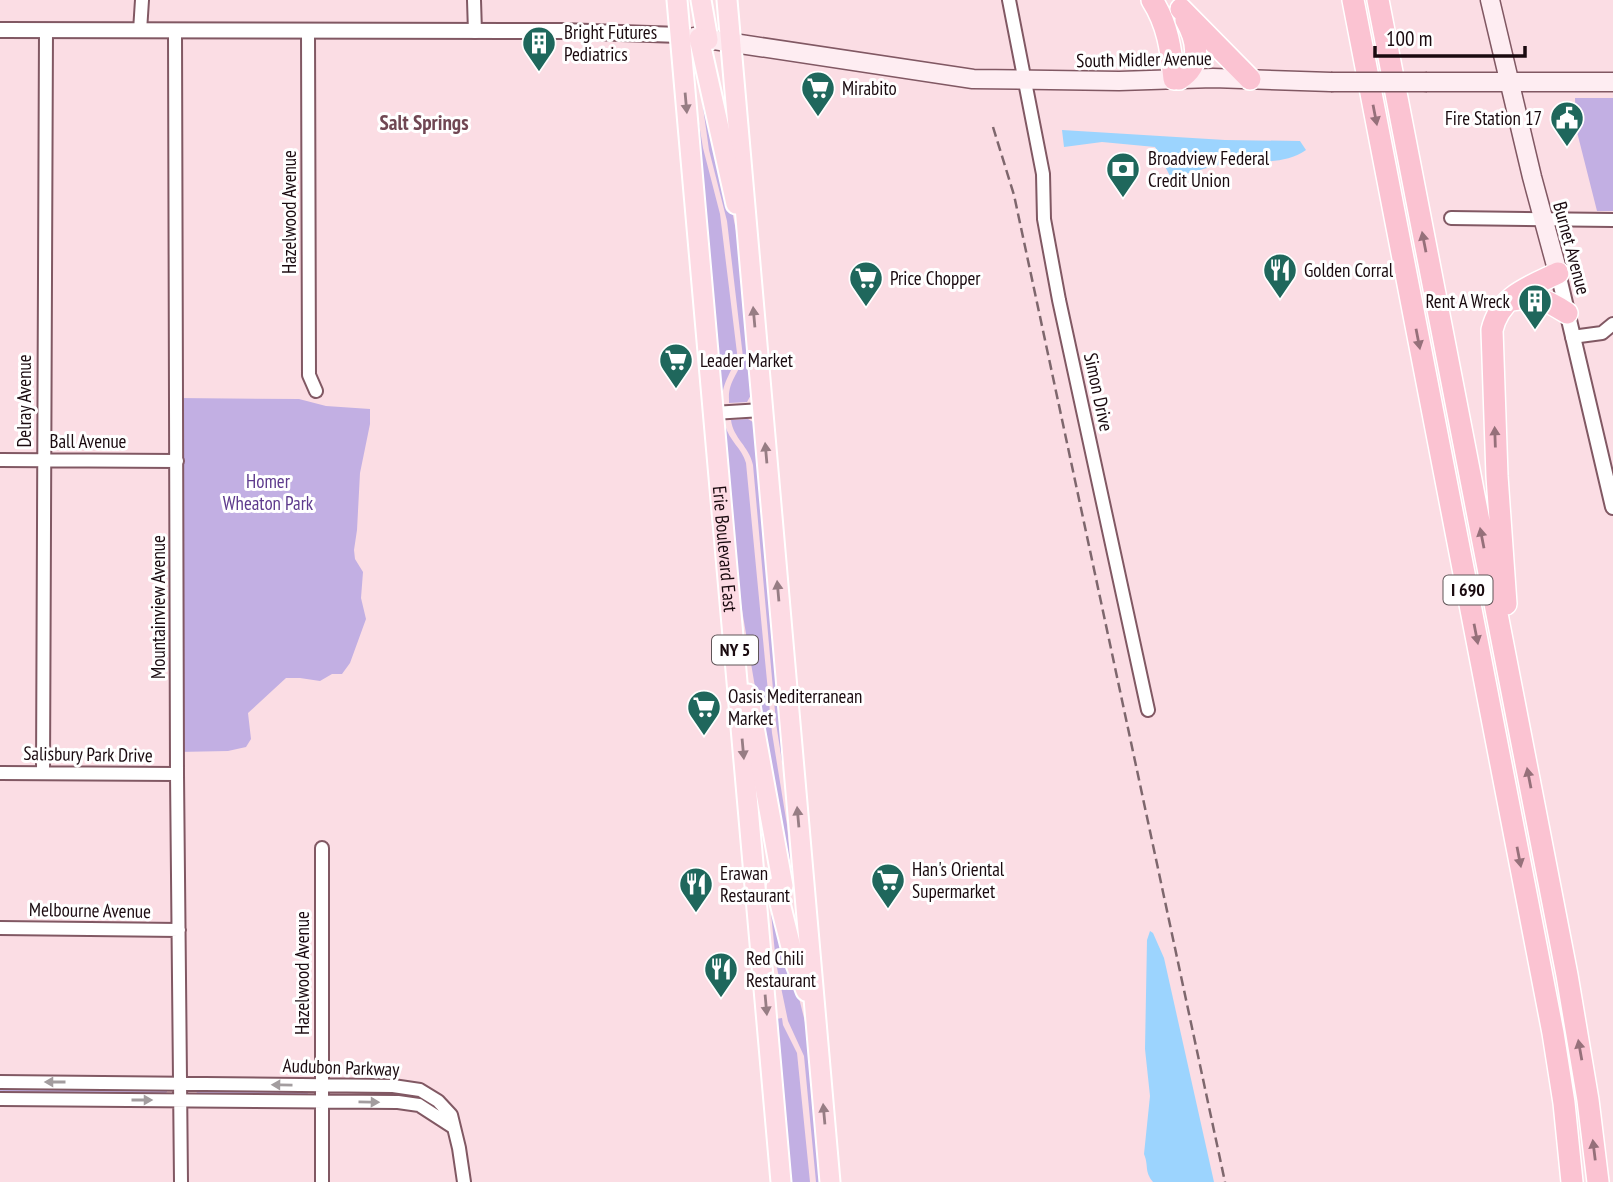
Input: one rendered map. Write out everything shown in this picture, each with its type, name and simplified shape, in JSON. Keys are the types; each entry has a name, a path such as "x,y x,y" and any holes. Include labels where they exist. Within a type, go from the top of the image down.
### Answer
{"highway":[{"path":"1152,0 1163,19 1170,41 1177,79 1186,75 1194,62 1197,45 1177,4"},
{"name":"I 690","path":"1353,0 1553,1032 1572,1182"},
{"name":"I 690","path":"1378,0 1567,975 1588,1100 1598,1182"},
{"path":"1177,4 1250,79"},
{"path":"1519,725 1497,476 1492,346 1494,320 1515,294 1558,273"},
{"path":"1507,301 1534,297 1546,300 1567,313"}],"main road":[{"name":"Erie Boulevard East","path":"677,0 696,38 713,413 781,1182"},
{"path":"701,0 696,38 748,256"},
{"name":"NY 5","path":"727,0 830,1182"},
{"name":"Burnet Avenue","path":"1490,0 1558,273"},
{"name":"South Midler Avenue","path":"696,38 973,79 1613,82"},
{"path":"733,632 753,713 779,886 794,958 815,1018"}],"street":[{"path":"141,31 142,0"},
{"path":"474,0 475,32"},
{"name":"Simon Drive","path":"1009,0 1044,174 1044,219 1059,300 1148,710"},
{"path":"0,30 609,32 696,38"},
{"name":"Delray Avenue","path":"43,773 46,30"},
{"name":"Mountainview Avenue","path":"175,31 181,1182"},
{"name":"Hazelwood Avenue","path":"308,32 309,375 316,391"},
{"path":"1451,218 1613,220"},
{"name":"Burnet Avenue","path":"1558,273 1613,507"},
{"path":"1572,337 1602,333 1613,324"},
{"path":"713,413 762,410"},
{"name":"Ball Avenue","path":"0,460 177,461"},
{"name":"Salisbury Park Drive","path":"0,772 177,774"},
{"name":"Hazelwood Avenue","path":"321,848 322,1182"},
{"path":"755,888 804,885"},
{"name":"Melbourne Avenue","path":"0,928 179,930"},
{"name":"Audubon Parkway","path":"0,1082 393,1086 420,1090 428,1095"},
{"path":"419,1105 428,1095 451,1115 460,1148 464,1182"},
{"name":"Audubon Parkway","path":"0,1099 398,1102 419,1105 453,1127"}],"green space":[{"path":"696,57 738,241 752,393 747,402 729,403 730,388 743,357 727,221 709,150"},
{"path":"690,70 703,148 720,214 737,353 722,397 706,220 698,177"},
{"path":"1575,98 1613,98 1613,211 1597,211 1576,128"},
{"name":"Homer Wheaton Park","path":"176,398 299,399 326,406 370,409 370,424 360,473 354,550 355,559 363,572 361,598 366,619 350,663 342,674 332,674 320,681 286,678 248,713 251,739 246,747 228,751 177,752"},
{"path":"748,419 753,422 755,428 779,709 799,867 797,873 790,876 786,871 794,864 795,845 776,723 753,465 731,420"},
{"path":"725,425 746,463 772,733 787,825 790,859 785,865 740,598"},
{"path":"775,902 809,1038 821,1182 816,1182 804,1056 788,1021 776,963 770,903"},
{"path":"782,1018 797,1053 810,1182 791,1182 776,1019"},
{"path":"0,1087 167,1089 167,1092 163,1095 0,1093"},
{"path":"196,1089 308,1089 309,1092 306,1096 201,1095 197,1094"}],"water":[{"path":"1062,130 1225,140 1300,141 1306,150 1287,159 1225,164 1170,176 1155,147 1102,142 1064,147"},
{"path":"1150,931 1164,958 1214,1182 1153,1182 1148,1171 1144,1154 1150,1096 1145,1049 1147,940"}],"railway":[{"path":"993,127 1014,195 1225,1182"}],"place":[{"name":"Bright Futures Pediatrics","path":"539,73"},
{"name":"Mirabito","path":"818,118"},
{"name":"Fire Station 17","path":"1567,148"},
{"name":"Broadview Federal Credit Union","path":"1123,199"},
{"name":"Golden Corral","path":"1280,300"},
{"name":"Price Chopper","path":"866,308"},
{"name":"Rent A Wreck","path":"1535,331"},
{"name":"Leader Market","path":"676,390"},
{"name":"Oasis Mediterranean Market","path":"704,737"},
{"name":"Han's Oriental Supermarket","path":"888,910"},
{"name":"Erawan Restaurant","path":"696,914"},
{"name":"Red Chili Restaurant","path":"721,999"}],"district":[{"name":"Salt Springs","path":"424,123"}]}
